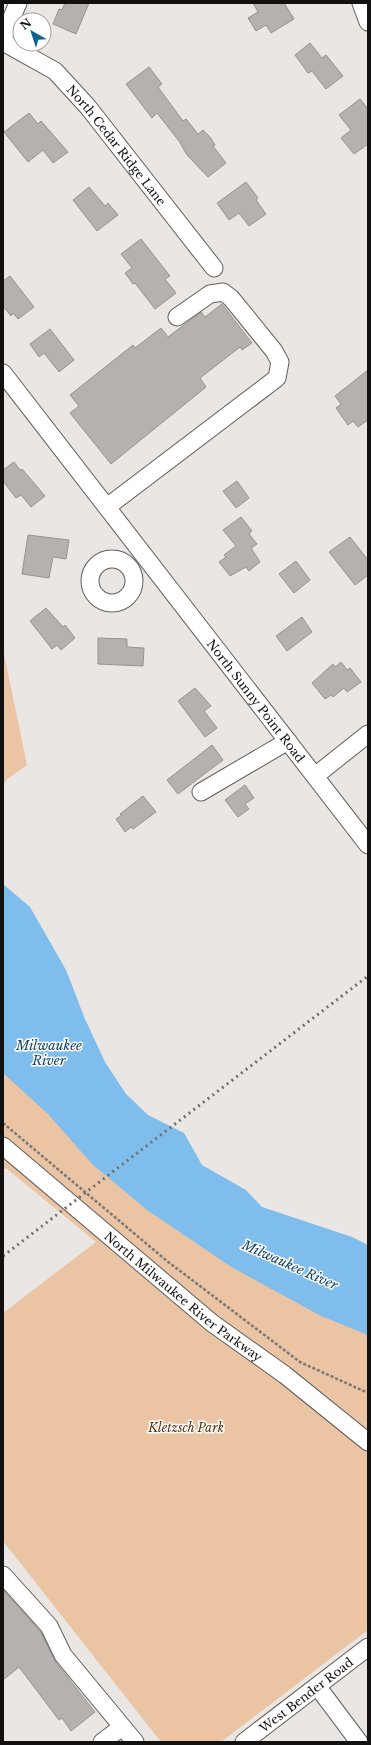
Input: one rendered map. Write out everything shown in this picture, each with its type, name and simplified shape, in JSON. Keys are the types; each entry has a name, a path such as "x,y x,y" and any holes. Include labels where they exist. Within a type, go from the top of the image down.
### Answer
{"street":[{"path":"3,38 18,3"},
{"path":"361,3 368,22"},
{"name":"North Cedar Ridge Lane","path":"3,42 55,71 60,76 88,107 214,268"},
{"path":"108,507 277,378 280,362 274,351 231,298 223,292 210,294 177,317"},
{"name":"North Sunny Point Road","path":"3,373 368,845"},
{"path":"130,568 146,557"},
{"path":"315,776 368,734"},
{"path":"202,792 288,741"},
{"name":"North Milwaukee River Parkway","path":"3,1146 212,1323 285,1375 368,1442"},
{"path":"3,1574 49,1626 63,1655 134,1742"},
{"name":"West Bender Road","path":"244,1742 368,1647"},
{"path":"316,1686 359,1742"},
{"path":"102,1742 122,1727"}],"path":[{"path":"3,1123 166,1262 300,1362 368,1393"}],"green space":[{"path":"3,649 27,765 6,780 3,786"},
{"name":"Kletzsch Park","path":"3,968 94,1097 368,1286 368,1630 221,1742 161,1742 3,1541 3,1313 96,1242 6,1168 3,1170"}],"water":[{"name":"Milwaukee River","path":"3,884 30,907 66,970 85,1019 105,1062 126,1094 148,1115 184,1133 202,1165 246,1190 262,1207 352,1237 368,1245 368,1335 321,1316 233,1268 147,1210 92,1164 48,1114 3,1073"}],"building":[{"path":"65,3 89,3 76,34 53,24 59,9 62,10"},
{"path":"253,3 284,3 294,19 271,33 266,25 256,31 248,18 258,12"},
{"path":"310,43 322,58 326,55 343,76 326,89 312,71 308,73 295,55"},
{"path":"149,67 162,84 158,87 183,121 186,119 198,134 203,130 210,137 215,145 213,146 226,163 208,177 187,155 179,141 157,113 152,118 126,84"},
{"path":"360,99 368,109 368,144 354,154 341,138 351,130 339,115"},
{"path":"29,113 38,124 41,121 68,152 53,163 43,150 28,162 4,132"},
{"path":"246,182 258,198 256,200 266,214 249,226 239,213 229,220 217,203"},
{"path":"89,187 105,206 108,203 118,215 97,231 73,200"},
{"path":"141,239 170,276 165,279 176,293 155,309 135,283 133,284 125,273 132,268 121,254"},
{"path":"10,276 34,307 18,319 13,313 11,316 3,306 3,281"},
{"path":"222,304 252,343 242,350 240,347 200,378 206,387 111,464 70,413 79,406 70,395 133,345 135,348 161,328 168,337 201,312 205,317"},
{"path":"50,329 74,360 59,372 44,353 39,357 30,344"},
{"path":"368,370 368,420 358,427 353,421 348,425 336,408 341,404 335,396"},
{"path":"14,462 45,496 31,507 21,495 16,498 3,481 3,470"},
{"path":"237,481 249,498 236,508 223,491"},
{"path":"241,517 252,531 249,534 257,544 251,548 260,562 249,571 246,567 230,576 219,562 226,557 224,555 236,546 223,530"},
{"path":"28,535 69,540 66,559 53,557 49,578 22,574"},
{"path":"350,537 368,560 368,575 355,585 329,552"},
{"path":"296,561 310,580 294,593 279,574"},
{"path":"46,608 63,627 65,625 75,638 61,650 57,645 52,649 30,621"},
{"path":"302,617 312,632 287,651 276,636"},
{"path":"98,638 127,639 127,647 144,648 143,666 98,664"},
{"path":"341,662 347,670 350,668 361,682 347,692 344,688 333,697 331,695 325,699 312,683 333,664 335,667"},
{"path":"195,688 211,706 204,711 217,728 205,737 178,701"},
{"path":"212,745 223,760 178,794 167,780"},
{"path":"245,785 254,798 245,804 249,809 238,817 225,800"},
{"path":"143,796 156,812 133,829 131,827 125,832 116,819 122,815 120,814"},
{"path":"3,1590 41,1632 55,1661 95,1712 71,1731 62,1718 59,1720 19,1667 3,1680"}],"railway":[{"path":"3,1256 368,976"}]}
